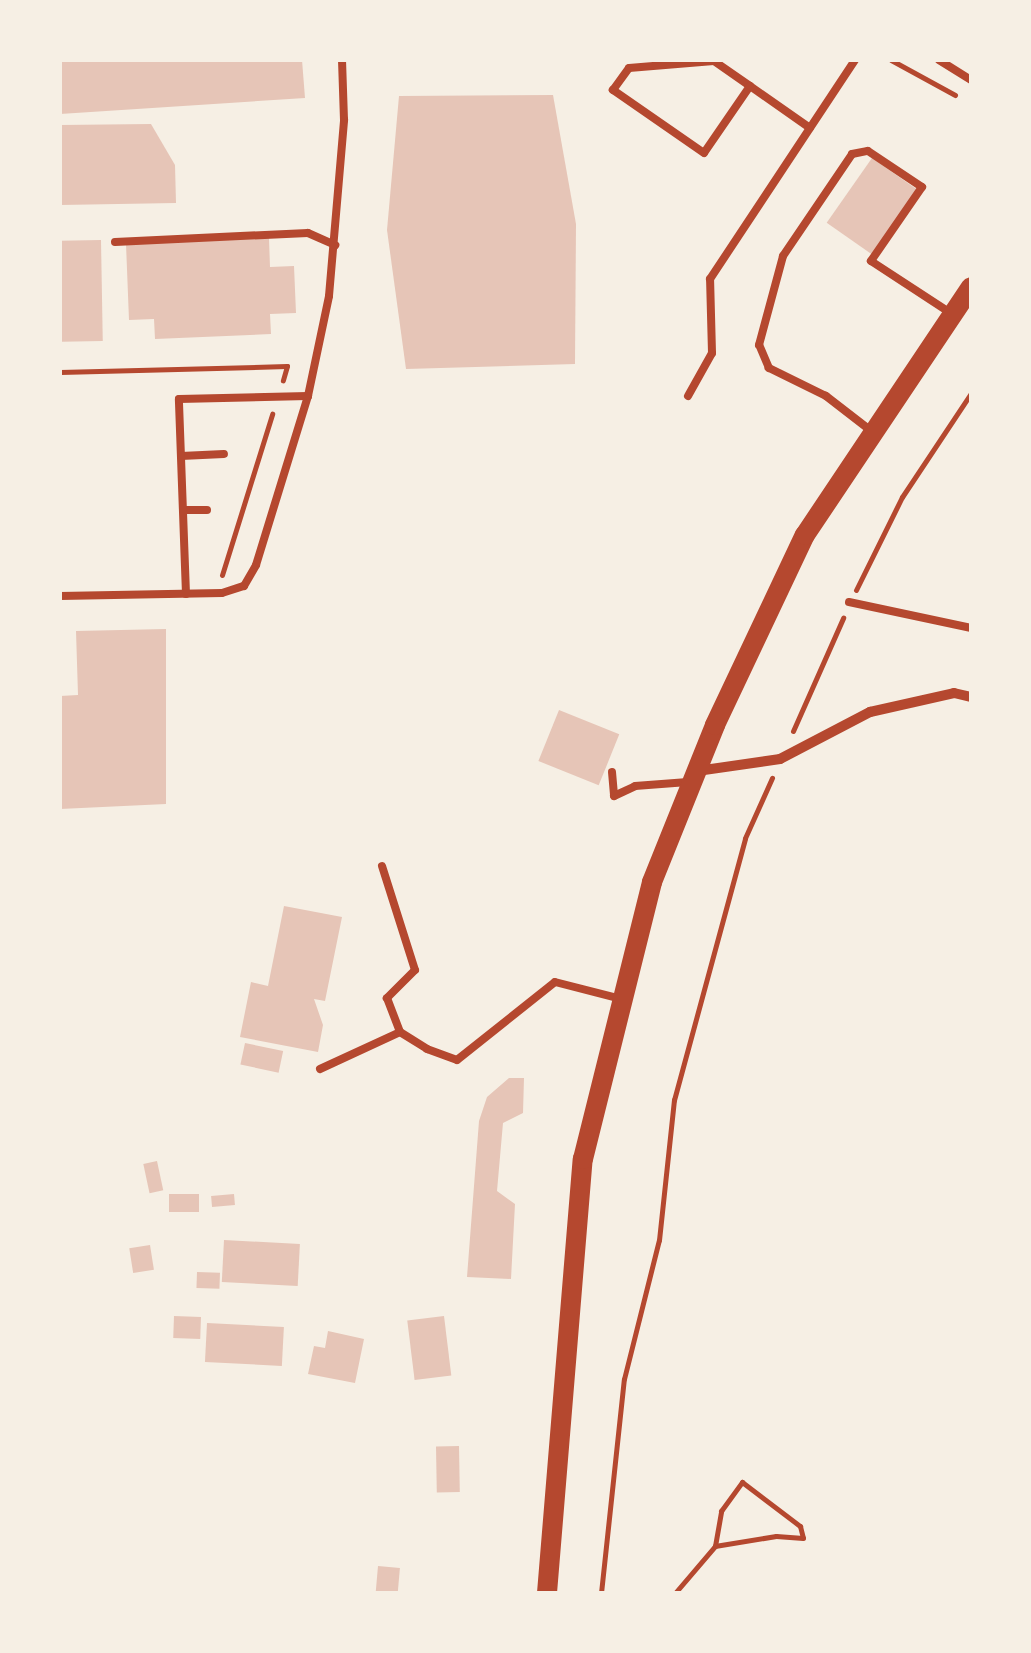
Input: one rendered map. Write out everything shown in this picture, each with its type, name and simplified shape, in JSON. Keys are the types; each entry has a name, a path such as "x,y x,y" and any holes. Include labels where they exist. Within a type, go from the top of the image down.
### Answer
{"main road":[{"path":"547,1593 583,1159 652,882 694,777 805,536 971,287"}],"street":[{"path":"694,777 780,759 870,712 954,693 971,697"}],"lane":[{"path":"60,596 186,594 244,586 308,396 334,245 342,60"},
{"path":"688,396 712,353 710,279 856,60"},
{"path":"939,60 971,80"},
{"path":"750,86 704,152 613,90 629,68 714,61 750,86 810,128"},
{"path":"874,432 826,396 769,368 759,345 783,256 852,154 868,151 922,187 871,262 952,315"},
{"path":"115,242 308,233 334,245"},
{"path":"186,594 179,399 308,396"},
{"path":"181,456 224,454"},
{"path":"183,510 206,510"},
{"path":"850,602 971,628"},
{"path":"612,772 614,796 635,786 694,777"},
{"path":"382,866 416,970 387,998 400,1032 456,1060 555,982 621,999"},
{"path":"320,1069 400,1032"}],"path":[{"path":"891,60 955,95"},
{"path":"60,372 115,370"},
{"path":"601,1593 624,1380 659,1240 674,1100 746,838 850,602 902,497 971,393"},
{"path":"675,1593 715,1546 721,1511 742,1482 800,1526 803,1538 776,1536 715,1546"}],"building":[{"path":"60,60 302,60 305,98 60,114"},
{"path":"553,95 576,224 575,364 406,369 387,230 399,96"},
{"path":"151,124 175,165 176,203 60,205 60,125"},
{"path":"872,158 917,190 872,254 827,223"},
{"path":"269,238 270,267 294,266 296,313 270,314 271,334 155,339 154,319 129,320 126,244"},
{"path":"101,240 103,341 62,342 60,241"},
{"path":"166,629 166,804 60,809 60,696 78,695 76,631"},
{"path":"559,710 619,734 599,785 538,761"},
{"path":"284,906 342,917 325,1001 314,999 323,1025 318,1052 240,1037 251,982 268,986"},
{"path":"245,1043 283,1051 279,1073 240,1065"},
{"path":"509,1078 524,1078 523,1113 503,1123 497,1191 515,1204 511,1279 467,1277 479,1121 487,1097"},
{"path":"157,1161 163,1190 150,1193 143,1164"},
{"path":"169,1194 199,1194 199,1212 169,1212"},
{"path":"234,1194 235,1205 212,1207 211,1196"},
{"path":"224,1240 300,1244 298,1286 222,1282"},
{"path":"150,1245 154,1270 133,1273 129,1248"},
{"path":"197,1272 220,1273 219,1289 196,1288"},
{"path":"174,1316 201,1317 200,1339 173,1338"},
{"path":"444,1316 451,1376 415,1380 407,1321"},
{"path":"207,1323 284,1327 282,1366 205,1362"},
{"path":"328,1331 364,1339 355,1383 308,1374 314,1346 325,1348"},
{"path":"436,1446 459,1446 460,1492 437,1492"},
{"path":"378,1566 400,1568 398,1593 376,1593"}]}
